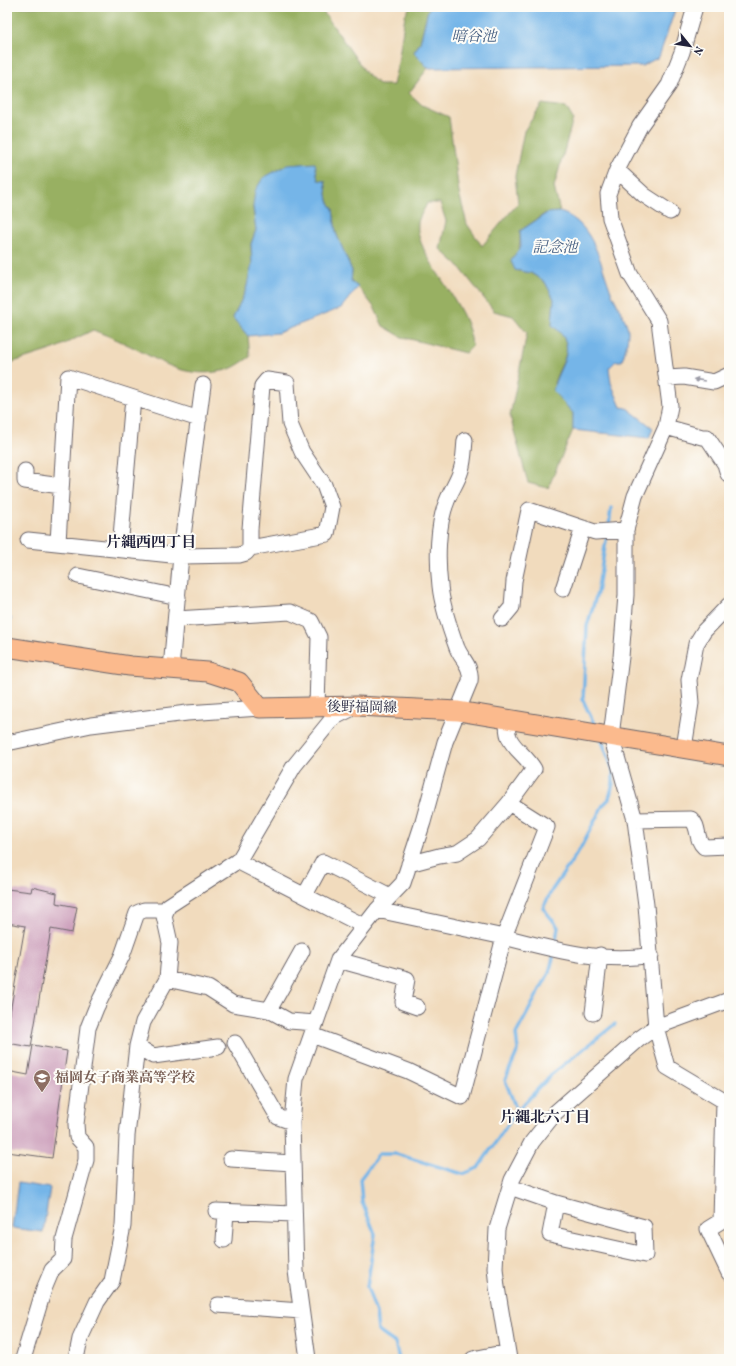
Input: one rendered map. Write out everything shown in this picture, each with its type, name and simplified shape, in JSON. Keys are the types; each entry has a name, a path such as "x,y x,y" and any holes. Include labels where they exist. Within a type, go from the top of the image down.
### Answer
{"main road":[{"path":"7,647 130,666 208,672 239,682 260,708"},
{"name":"後野福岡線","path":"260,708 357,706 458,711 729,756"}],"street":[{"path":"695,7 682,52 669,85 640,126 617,170 608,194 610,218 630,274 658,321 670,406 666,428 637,489 626,530 626,603 611,736 635,820 651,955 656,1027 667,1067 724,1101 720,1221 708,1229 729,1273"},
{"path":"617,170 644,194 670,212"},
{"path":"667,378 684,377 714,382 729,375"},
{"path":"58,542 68,378 198,419"},
{"path":"28,540 120,548 181,556 239,555 246,553 250,548 250,529 262,386 267,380 287,383 290,424 302,452 324,485 332,507 327,534 250,548"},
{"path":"171,669 181,556 203,385"},
{"path":"120,548 133,398"},
{"path":"666,428 707,437 725,464 728,474"},
{"path":"308,1359 296,1271 292,1122 296,1079 338,960 377,910 403,883 423,822 445,742 471,674 468,665 458,650 439,585 439,537 447,500 462,470 465,440"},
{"path":"25,481 61,486"},
{"path":"502,619 512,607 516,567 529,510 601,533 626,530"},
{"path":"563,589 582,528"},
{"path":"78,576 178,597"},
{"path":"684,748 691,703 689,680 696,644 704,631 729,605"},
{"path":"176,619 290,612 312,621 319,637 317,708"},
{"path":"76,1359 83,1333 97,1302 112,1282 121,1233 127,1136 137,1046 143,1022 167,979 170,943 164,916 166,910 168,906 237,861 294,766 333,718 357,706"},
{"path":"7,743 91,725 187,713 260,708"},
{"path":"409,864 439,856 457,854 478,839 534,769 508,739 506,730 508,720"},
{"path":"167,979 197,984 208,988 233,1004 269,1010 289,1021 314,1029 462,1096 504,937 547,827 508,803"},
{"path":"635,820 691,819 697,827 699,842 704,847 729,846"},
{"path":"237,861 364,926"},
{"path":"305,895 323,862 390,896"},
{"path":"23,1359 44,1289 52,1270 63,1259 64,1239 86,1160 86,1147 77,1136 76,1124 88,1028 96,1008 122,956 137,913 144,910 166,910"},
{"path":"377,910 504,937 556,950 631,959 651,955"},
{"path":"269,1010 302,951"},
{"path":"593,1013 600,956"},
{"path":"338,960 407,979 403,1002 417,1007"},
{"path":"473,1359 508,1355 495,1268 496,1229 510,1187 523,1158 544,1125 578,1092 656,1027 729,1000"},
{"path":"235,1043 278,1117 292,1122"},
{"path":"137,1046 153,1056 218,1047"},
{"path":"231,1159 292,1163"},
{"path":"510,1187 556,1203 644,1228 645,1254 550,1234 556,1203"},
{"path":"224,1240 221,1212 294,1214"},
{"path":"218,1305 301,1311"}],"green space":[{"path":"7,7 320,7 366,73 380,85 393,85 398,63 405,15 410,7 431,7 428,10 420,43 414,52 428,68 409,93 422,105 449,117 459,193 467,224 482,246 518,203 515,176 524,131 542,104 566,107 573,119 554,187 560,212 546,213 520,231 515,270 531,273 545,282 554,299 552,325 565,340 567,346 564,360 554,383 564,403 573,413 573,430 548,488 528,483 510,416 527,333 513,316 494,311 457,264 440,249 446,221 440,203 427,203 418,223 419,236 424,250 453,297 469,331 472,347 465,353 402,337 383,326 374,307 358,287 351,282 352,271 336,233 333,209 328,201 325,181 253,207 256,230 251,244 252,264 246,290 233,318 248,336 250,357 237,366 226,370 207,373 182,370 170,366 120,341 93,330 54,349 7,364"}],"water":[{"name":"暗谷池","path":"431,7 676,7 659,57 642,66 428,68 414,52 420,43 428,10"},
{"path":"315,163 318,180 325,181 328,201 333,209 336,233 352,271 351,282 358,287 341,308 278,333 248,336 233,318 246,290 252,264 251,244 256,230 253,207 255,191 263,178 287,165"},
{"name":"記念池","path":"560,212 572,217 589,235 600,258 612,294 622,312 628,331 627,339 622,361 616,361 609,368 611,383 621,407 627,408 653,428 649,438 573,430 573,413 553,391 567,349 561,333 552,325 554,299 545,282 531,273 515,270 511,261 521,246 520,231 547,213"},
{"path":"18,1183 50,1188 43,1232 12,1228"}],"building":[{"path":"32,887 57,893 56,903 77,907 72,933 51,929 31,1047 7,1043 7,1030 25,926 7,923 7,889 31,892"},
{"path":"33,1045 67,1051 52,1158 7,1152 7,1071 28,1075"}],"waterway":[{"path":"609,527 611,508"},
{"path":"596,728 583,700 587,626 597,593 607,535"},
{"path":"7,627 10,619"},
{"path":"555,946 558,927 543,908 552,890 580,849 603,805 609,799 613,783 613,770 602,741"},
{"path":"399,1359 395,1343 378,1331 376,1313 367,1287 375,1234 362,1202 360,1179 379,1154 396,1154 463,1174 478,1168 517,1111 505,1080 518,1050 516,1034 549,973 554,954"},
{"path":"517,1111 552,1074 615,1024"}],"place":[{"name":"福岡女子商業高等学校","path":"42,1093"}],"district":[{"name":"片縄西四丁目","path":"151,543"},
{"name":"片縄北六丁目","path":"545,1118"}]}
